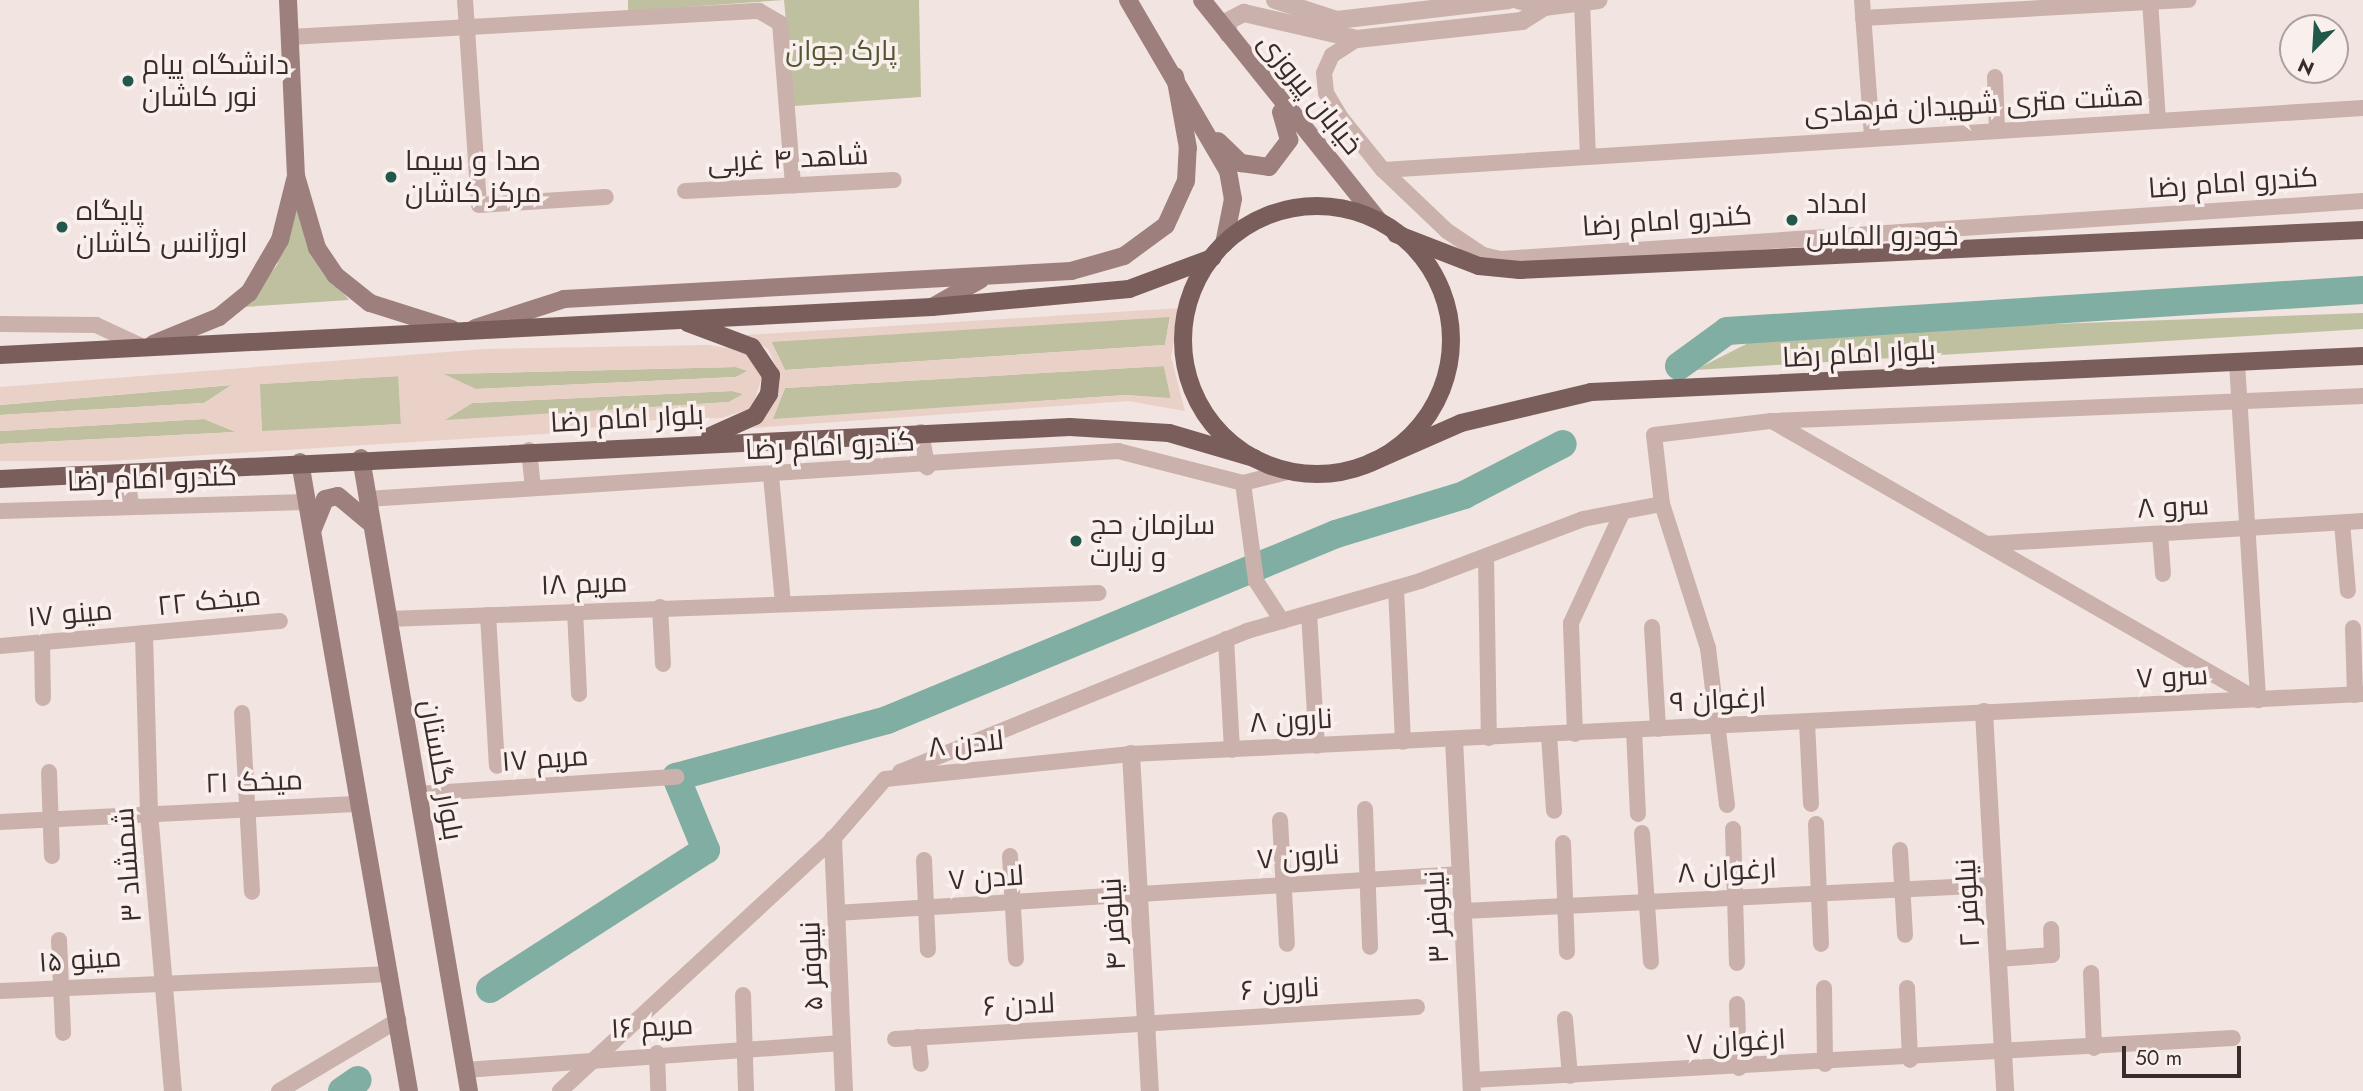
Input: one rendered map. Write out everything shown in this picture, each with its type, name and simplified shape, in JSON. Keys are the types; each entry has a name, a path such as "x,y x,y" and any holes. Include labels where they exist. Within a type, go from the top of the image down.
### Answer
{"main road":[{"path":"288,0 296,176 317,248 351,290 370,303 452,329"},
{"path":"1128,0 1213,136 1233,199 1224,244"},
{"name":"خیابان پیروزی","path":"1202,0 1274,97 1378,220"},
{"path":"475,328 564,299 1072,271 1111,260 1144,245 1166,225 1186,181 1188,149 1175,76"},
{"path":"1213,136 1251,168 1278,163 1289,140 1274,97"},
{"path":"146,344 219,317 248,293 280,240 296,176"},
{"path":"1254,458 1212,423 1187,375 1183,321 1190,295 1212,258 1237,231 1285,209 1338,207 1378,220 1419,252 1441,288 1451,329 1448,370 1432,409 1405,441 1370,463"},
{"path":"1396,234 1479,266 1520,270 1821,246 2363,230"},
{"path":"0,355 146,344 932,307 1129,289 1212,258"},
{"path":"932,307 986,277"},
{"path":"678,320 752,347 771,375 769,394 755,416 693,443"},
{"path":"0,360 49,352"},
{"name":"بلوار امام رضا","path":"0,480 529,450 921,432 1132,428 1197,439 1291,471 1317,474 1370,463 1473,419 1591,392 2363,356"},
{"name":"بلوار گلستان","path":"361,458 469,1091"},
{"path":"300,462 409,1091"},
{"path":"312,533 325,499 338,496 356,505 371,524"}],"street":[{"path":"465,0 479,205 606,197"},
{"path":"1275,0 1337,20 1509,0"},
{"path":"1518,0 1545,7 1590,1 1588,155"},
{"path":"1862,0 1872,137"},
{"path":"1863,18 2189,0"},
{"path":"2150,1 2158,120"},
{"path":"1228,34 1233,16 1255,13 1357,39 1522,22 1545,7"},
{"path":"290,37 759,11 780,23 793,185"},
{"name":"کندرو امام رضا","path":"1357,39 1332,55 1323,83 1383,170 1469,248 1501,259 1821,246 2363,201"},
{"path":"1995,77 1997,130"},
{"name":"هشت متری شهیدان فرهادی","path":"1383,170 2363,108"},
{"name":"شاهد ۴ غربی","path":"685,191 894,180"},
{"path":"0,324 96,325 146,344"},
{"path":"2237,363 2258,700"},
{"path":"1727,805 1721,726 1691,583 1662,504 1654,435 1772,421 2363,397"},
{"path":"1772,421 2258,700"},
{"path":"921,432 927,467"},
{"path":"529,450 533,487"},
{"name":"کندرو امام رضا","path":"367,499 533,487 927,467 1118,451 1243,483 1291,471"},
{"path":"126,472 131,505"},
{"path":"771,476 783,602"},
{"path":"1243,483 1256,581 1282,621"},
{"name":"کندرو امام رضا","path":"0,511 131,505 306,502"},
{"path":"560,1091 833,839 885,779 1226,639 1396,588 1583,519 1662,504"},
{"path":"1575,734 1572,624 1623,512"},
{"name":"سرو ۸","path":"1986,544 2363,521"},
{"path":"2342,523 2348,591"},
{"path":"2160,534 2163,574"},
{"path":"1486,556 1489,738"},
{"path":"1396,588 1403,742"},
{"name":"مریم ۱۸","path":"388,619 783,602 1099,593"},
{"path":"660,607 663,664"},
{"path":"575,611 579,694"},
{"path":"1309,613 1317,746"},
{"path":"488,615 497,766"},
{"name":"میخک ۲۲","path":"144,634 279,621"},
{"path":"1652,627 1658,729"},
{"path":"2353,628 2359,695"},
{"name":"مینو ۱۷","path":"0,646 144,634"},
{"name":"شمشاد ۳","path":"144,634 149,813 173,1091"},
{"path":"1226,639 1232,750"},
{"path":"42,643 43,698"},
{"name":"سرو ۷","path":"1984,712 2359,695"},
{"name":"ارغوان ۹","path":"1454,740 1984,712"},
{"name":"نیلوفر ۲","path":"1984,712 2005,1091"},
{"path":"242,713 245,809 252,892"},
{"path":"1807,722 1811,804"},
{"path":"1634,730 1638,814"},
{"path":"1549,735 1554,811"},
{"name":"نارون ۸","path":"1131,754 1454,740"},
{"name":"نیلوفر ۳","path":"1454,740 1472,1086"},
{"name":"لادن ۸","path":"885,779 1131,754"},
{"name":"نیلوفر ۴","path":"1131,754 1150,1091"},
{"path":"49,772 52,856"},
{"name":"مریم ۱۷","path":"418,794 676,777"},
{"name":"میخک ۲۱","path":"0,822 360,804"},
{"path":"1365,809 1370,947"},
{"path":"1280,820 1287,944"},
{"path":"1816,824 1821,944"},
{"path":"1733,829 1737,963"},
{"path":"1642,833 1651,962"},
{"name":"نیلوفر ۵","path":"833,839 844,1091"},
{"path":"1563,843 1567,952"},
{"path":"1900,850 1905,935"},
{"path":"1010,856 1016,959"},
{"path":"924,860 928,950"},
{"name":"نارون ۷","path":"1139,894 1461,874"},
{"name":"ارغوان ۸","path":"1463,911 1994,885"},
{"name":"لادن ۷","path":"836,913 1139,894"},
{"path":"1998,958 2052,955 2052,929"},
{"path":"59,940 63,1033"},
{"path":"2091,973 2094,1048"},
{"name":"مینو ۱۵","path":"0,991 164,981 390,974"},
{"path":"1824,988 1825,1064"},
{"path":"1907,988 1910,1060"},
{"path":"743,995 746,1091"},
{"path":"1737,1004 1739,1068"},
{"name":"نارون ۶","path":"1147,1024 1417,1007"},
{"path":"1565,1019 1570,1076"},
{"path":"278,1091 398,1020"},
{"name":"لادن ۶","path":"895,1039 1147,1024"},
{"path":"918,1037 921,1064"},
{"name":"ارغوان ۷","path":"1472,1086 1570,1076 2003,1055 2233,1038"},
{"name":"مریم ۱۶","path":"465,1070 596,1056 841,1043"},
{"path":"657,1053 658,1091"}],"green space":[{"path":"628,0 784,0 628,11"},
{"name":"پارک جوان","path":"784,0 919,0 921,97 794,106"},
{"path":"296,199 313,257 349,300 244,307 277,265"},
{"path":"2363,313 2363,329 1695,370 1766,334"},
{"path":"1170,316 1165,345 785,370 771,341"},
{"path":"1164,366 1171,399 1126,395 772,420 785,388"},
{"path":"736,367 748,371 736,377 475,389 442,374"},
{"path":"399,376 401,424 262,432 259,384"},
{"path":"233,385 204,403 0,415 0,405"},
{"path":"732,391 744,394 729,402 443,421 472,403"},
{"path":"204,419 237,432 0,444 0,431"}],"shaded area":[{"path":"1180,308 1171,357 1185,411 1128,401 753,428 773,405 777,368 768,349 745,335","holes":["1170,317 1165,345 785,370 771,342","1164,366 1171,398 1126,395 773,419 785,388"]},
{"path":"708,345 747,351 763,374 752,408 722,418 633,421 559,433 109,461 0,461 0,444 235,432 204,419 0,431 0,415 204,403 231,385 0,405 0,387 485,349","holes":["736,367 747,371 736,377 476,389 444,374","398,376 401,424 262,431 260,384","732,391 743,394 729,402 445,420 472,403"]}],"waterway":[{"path":"1679,366 1727,331 2363,290"},
{"path":"490,989 706,850 676,777 887,720 1336,534 1464,495 1563,444"},
{"path":"342,1091 358,1080"}],"place":[{"name":"دانشگاه پیام نور کاشان","path":"128,81"},
{"name":"صدا و سیما مرکز کاشان","path":"391,177"},
{"name":"امداد خودرو الماس","path":"1792,220"},
{"name":"پایگاه اورژانس کاشان","path":"62,227"},
{"name":"سازمان حج و زیارت","path":"1076,541"}]}
